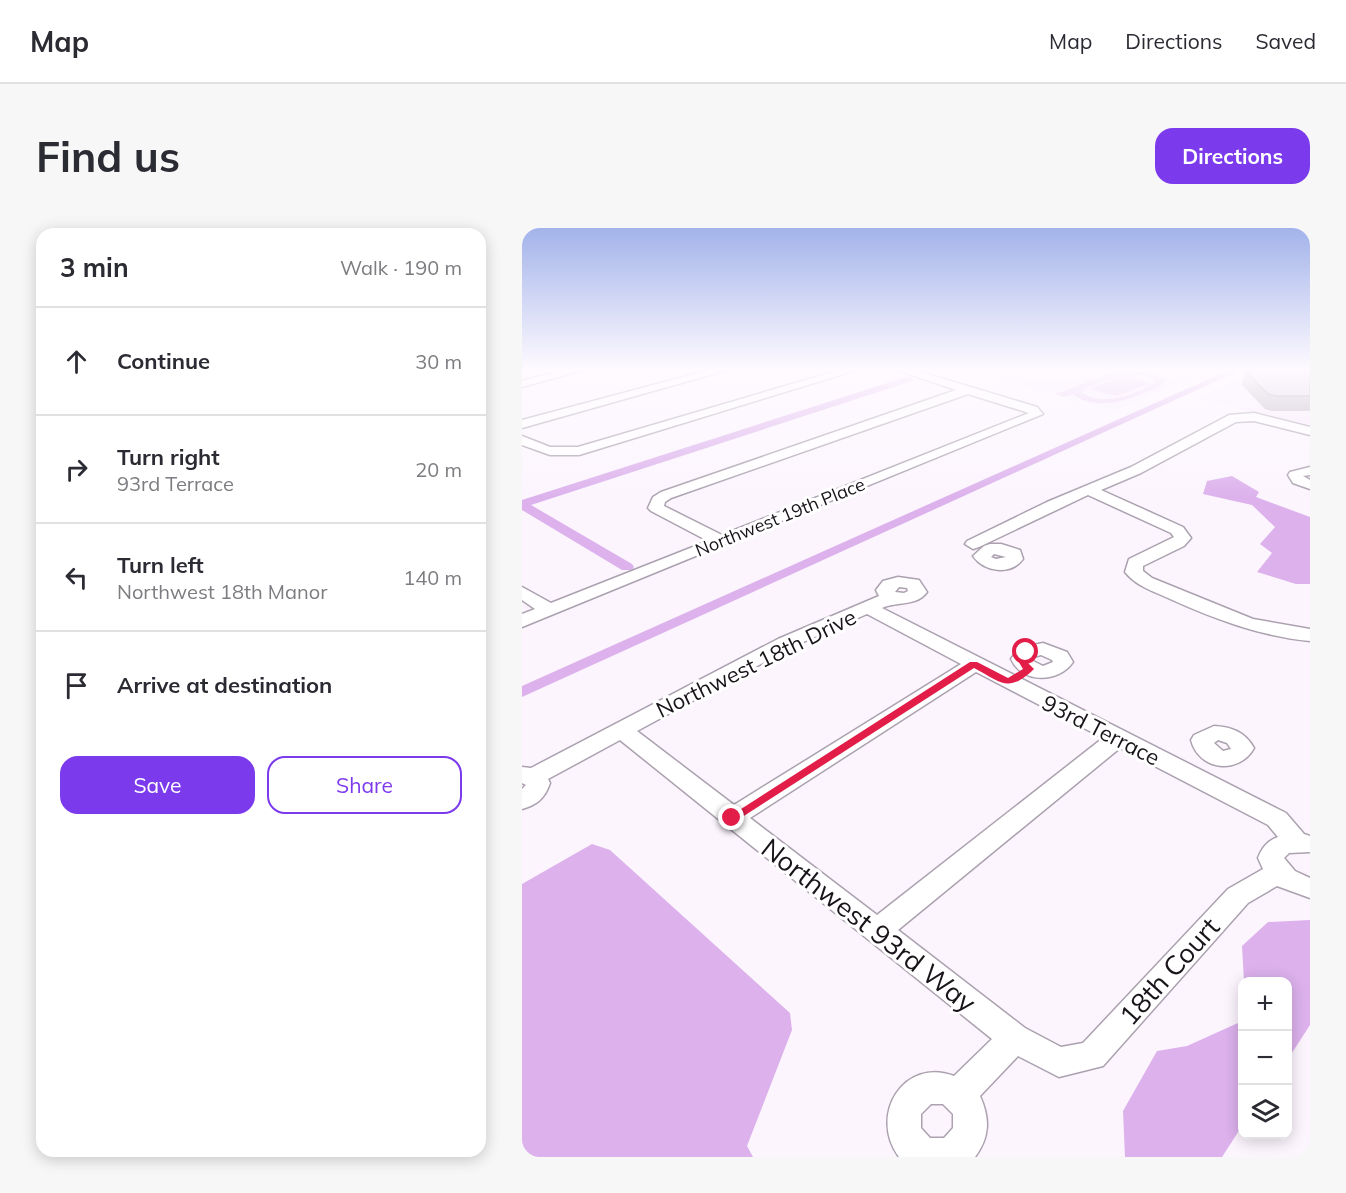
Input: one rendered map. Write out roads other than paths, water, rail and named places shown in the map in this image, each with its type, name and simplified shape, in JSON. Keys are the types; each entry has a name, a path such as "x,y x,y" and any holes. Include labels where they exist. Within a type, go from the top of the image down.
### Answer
{"street":[{"path":"522,418 543,412"},
{"path":"522,424 565,412"},
{"path":"522,440 542,451 557,454 579,451 709,412"},
{"path":"721,541 657,508 658,500 666,495 903,412"},
{"name":"Northwest 19th Place","path":"522,621 1037,414 1036,412"},
{"path":"979,547 1052,505 1136,470 1233,418 1242,416 1310,431"},
{"path":"1310,471 1295,475 1298,480 1310,485"},
{"path":"1089,490 1177,530 1181,534 1182,538 1178,543 1135,563 1134,572 1146,582 1242,623 1268,631 1310,634"},
{"path":"522,592 549,610"},
{"name":"Northwest 18th Drive","path":"621,730 785,643 891,597"},
{"name":"93rd Terrace","path":"867,608 1277,819 1304,844"},
{"path":"732,818 974,664"},
{"path":"1009,682 1029,669"},
{"path":"522,801 530,797 538,788 538,783 528,776 621,730"},
{"name":"Northwest 93rd Way","path":"621,730 1014,1038 1059,1062"},
{"path":"877,931 1118,738"},
{"path":"1191,776 1213,755"},
{"path":"1304,844 1287,843 1274,851 1271,858 1278,873 1296,885 1310,888"},
{"name":"18th Court","path":"1059,1062 1092,1056 1238,896 1278,873"},
{"path":"958,1095 1014,1038"}],"waterway":[{"path":"522,504 806,412"},
{"path":"522,692 1143,412"},
{"path":"522,505 627,567"}]}
